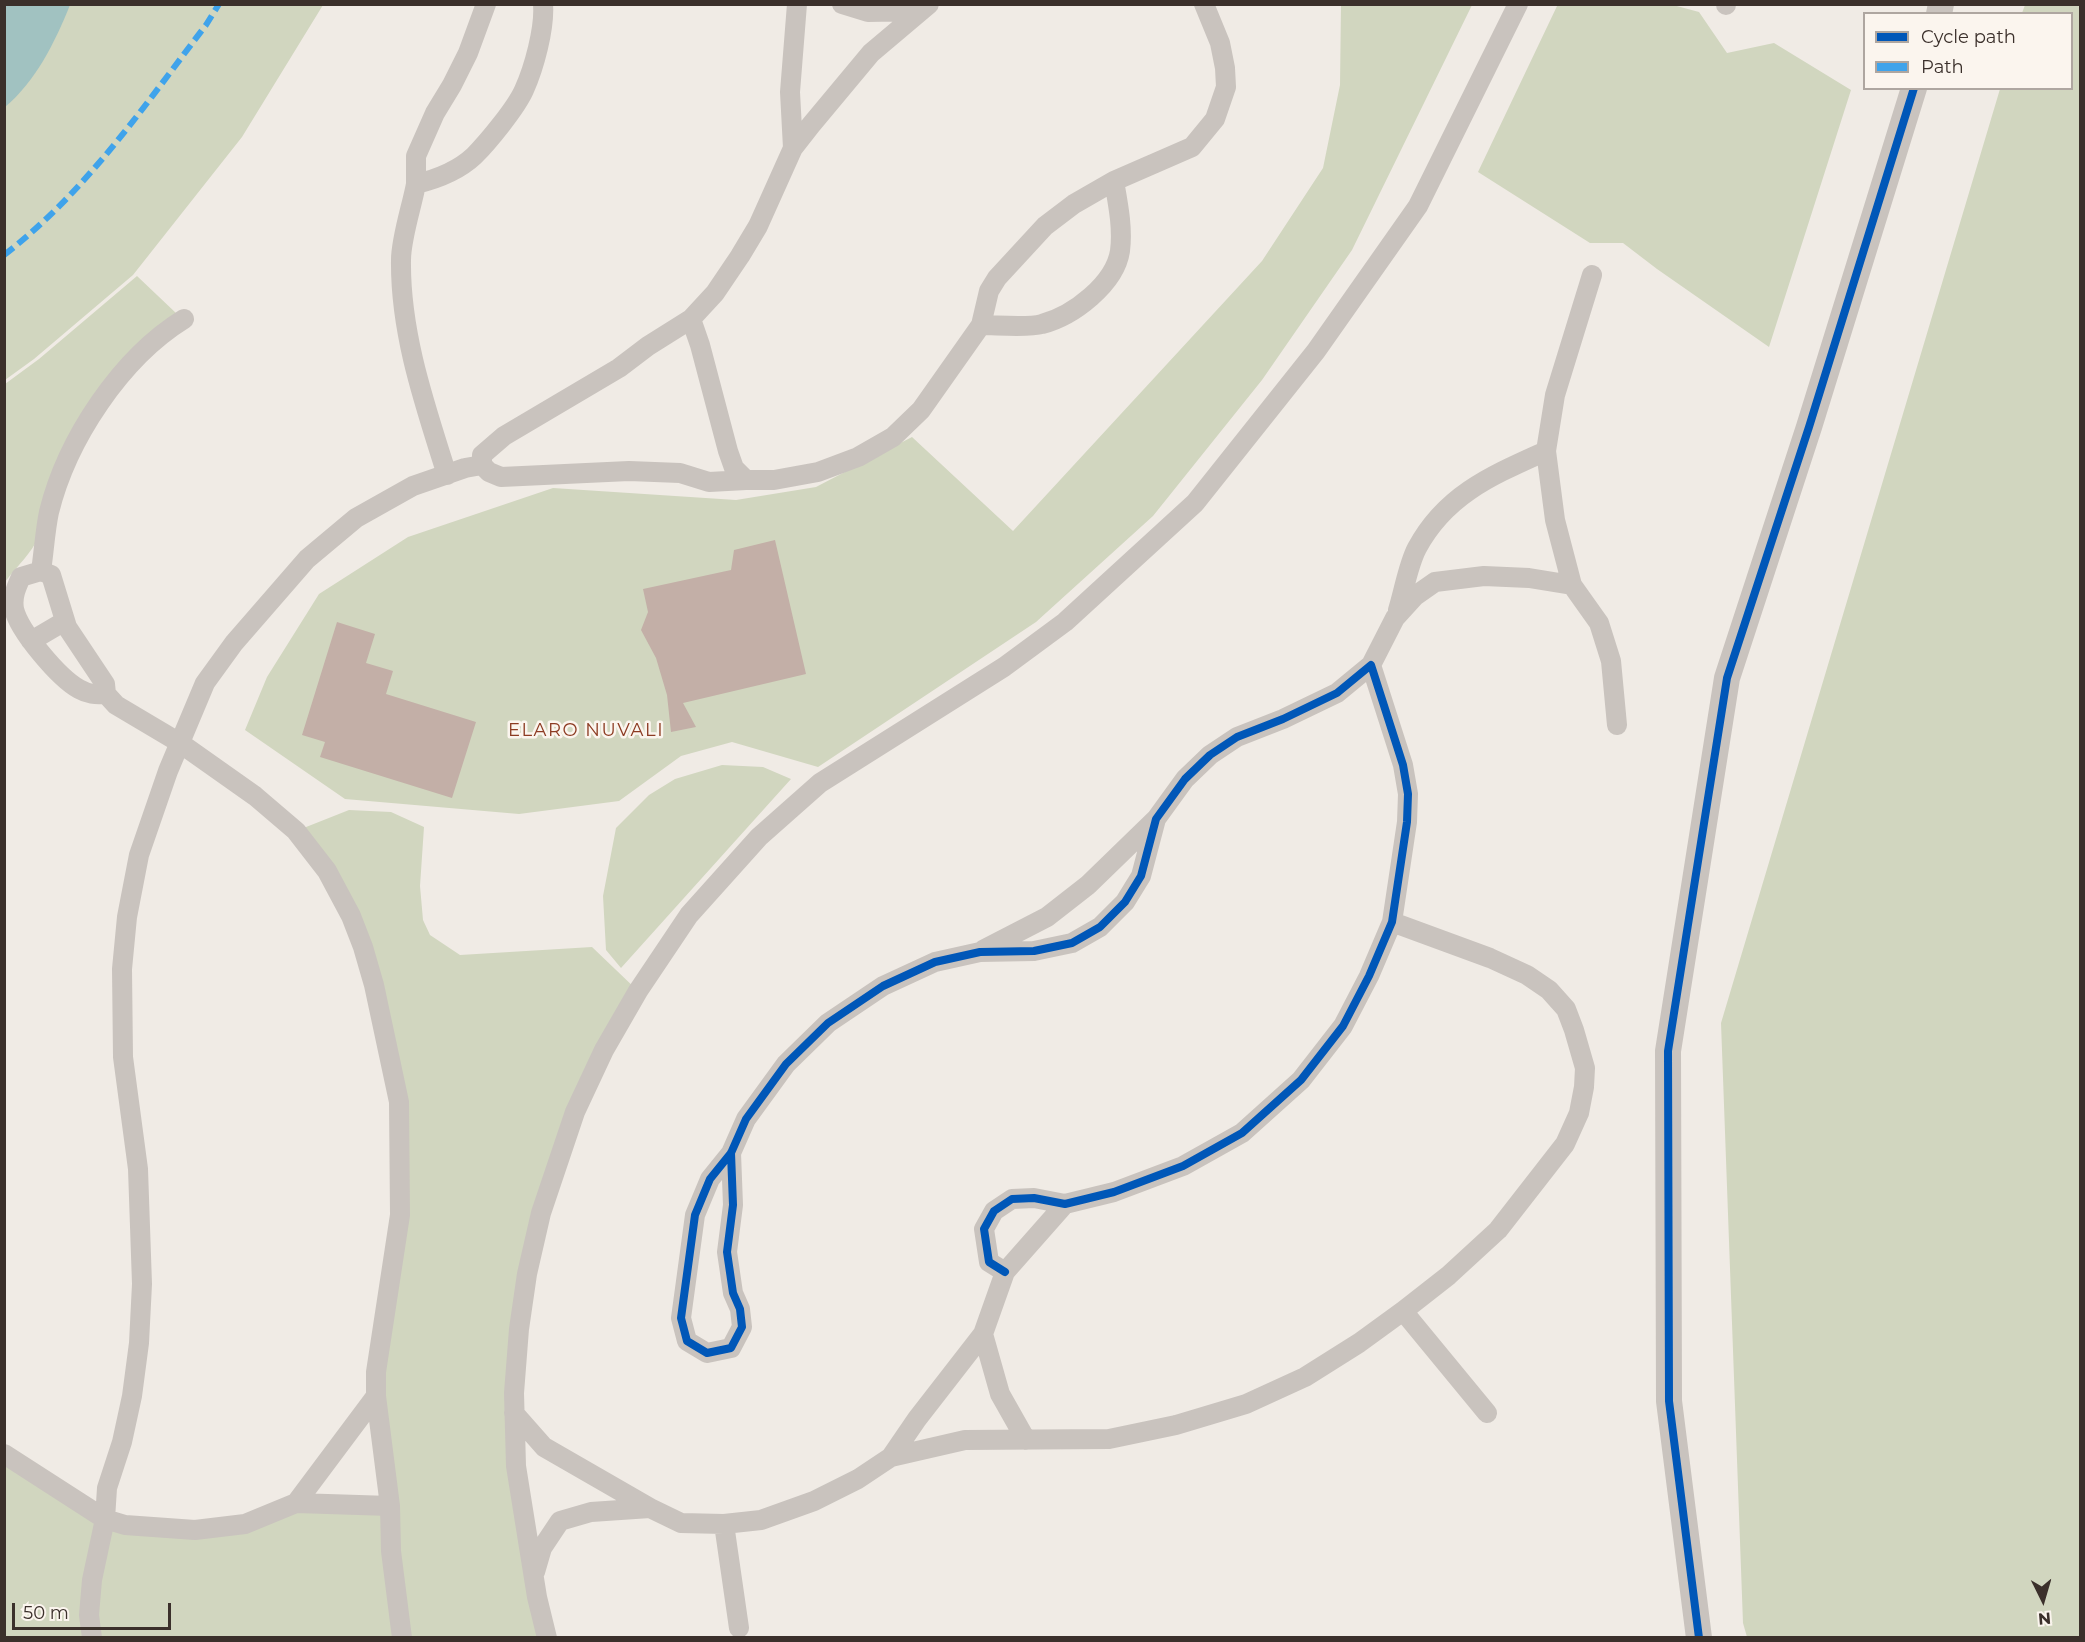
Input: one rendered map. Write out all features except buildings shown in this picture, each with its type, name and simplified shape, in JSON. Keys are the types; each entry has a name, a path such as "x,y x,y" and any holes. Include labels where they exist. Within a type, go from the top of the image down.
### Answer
{"street":[{"path":"447,475 416,374 404,305 401,258 416,184 416,156 435,113 468,53 486,4"},
{"path":"416,184 439,178 473,157 501,124 524,90 542,32 543,4"},
{"path":"793,148 790,92 797,4"},
{"path":"842,4 868,12 925,8"},
{"path":"925,8 872,53 839,89 793,148 758,226 715,293 691,319 648,346 612,373 504,436 482,455 482,465 489,472 501,477 629,471 680,473 709,482 774,480 818,472 858,457 893,437 921,410 981,325 989,291 997,279 1045,226 1074,204 1114,181 1192,147 1215,119 1226,87 1225,68 1220,43 1204,4"},
{"path":"548,1638 533,1578 516,1466 514,1413 519,1329 527,1274 541,1213 575,1112 604,1050 638,991 689,915 759,837 820,783 1004,667 1065,622 1195,503 1316,351 1418,206 1518,4"},
{"path":"1698,1638 1669,1401 1668,1051 1727,678 1809,427 1913,90"},
{"path":"981,325 1041,325 1070,312 1095,295 1109,276 1120,253 1121,231 1114,181"},
{"path":"1592,275 1555,395 1546,451 1555,520 1572,585 1599,623 1611,661 1617,725"},
{"path":"41,571 50,510 78,436 99,404 146,348 161,333 184,319"},
{"path":"691,319 728,451 734,468 746,480"},
{"path":"980,952 1047,917 1088,885 1156,819 1185,779 1210,754 1237,737 1283,719 1337,693 1371,665 1395,618 1416,550 1432,525 1452,502 1495,474 1546,451"},
{"path":"92,1638 88,1616 92,1580 105,1519 107,1488 122,1442 132,1396 139,1343 142,1284 138,1169 123,1057 122,969 127,917 139,855 168,771 205,683 234,643 307,559 356,518 413,486 482,465"},
{"path":"106,694 92,695 77,688 31,641 21,627 9,592 21,577 41,571 51,575 65,621 105,684 106,694 116,705 180,743 255,796 296,831 327,871 351,915 363,947 384,1024 399,1102 400,1215 376,1372 376,1396 390,1506 391,1551 402,1638"},
{"path":"1395,618 1415,596 1436,582 1484,576 1529,578 1572,585"},
{"path":"31,641 65,621"},
{"path":"1005,1272 989,1262 984,1229 994,1211 1012,1199 1034,1198 1065,1204 1114,1192 1183,1166 1242,1132 1300,1080 1343,1026 1369,976 1392,922 1400,876 1408,794 1403,765 1371,665"},
{"path":"730,1153 733,1205 728,1252 733,1293 740,1309 742,1327 731,1348 707,1353 687,1341 681,1318 682,1293 695,1215 710,1179 730,1153 746,1119 786,1064 828,1023 883,986 935,962 980,952 1034,951 1072,943 1100,927 1125,902 1141,876 1156,819"},
{"path":"891,1456 965,1440 1108,1439 1176,1425 1246,1404 1305,1377 1359,1343 1449,1275 1498,1230 1565,1144 1580,1113 1585,1068 1574,1030 1566,1009 1549,990 1527,975 1490,958 1392,922"},
{"path":"514,1413 544,1447 650,1508 681,1523 724,1524 761,1520 814,1501 858,1479 891,1456 983,1334 1005,1272 1065,1204"},
{"path":"1403,1311 1487,1413"},
{"path":"983,1334 1000,1394 1026,1440"},
{"path":"296,1503 376,1396"},
{"path":"4,1454 105,1519 134,1527 195,1530 245,1524 296,1503 390,1506"},
{"path":"533,1578 542,1548 560,1521 591,1512 650,1508"},
{"path":"724,1524 739,1628"}],"green space":[{"path":"1558,4 1673,5 1699,12 1727,53 1774,43 1851,90 1769,347 1623,243 1590,243 1478,172"},
{"path":"4,5 323,5 242,137 133,275 34,359 5,380"},
{"path":"1341,5 1472,5 1352,250 1262,380 1153,516 1036,622 818,767 732,742 681,756 619,801 519,814 345,799 245,730 267,677 319,594 408,537 553,488 736,500 816,487 912,437 1013,531 1262,261 1323,168 1340,85"},
{"path":"2025,5 2080,5 2080,1637 1747,1637 1743,1623 1721,1023 2000,90 2073,90 2073,12 2022,12"},
{"path":"137,276 177,314 135,346 100,386 72,431 51,479 36,543 5,582 5,384 39,359"},
{"path":"722,765 763,767 791,779 621,968 606,950 603,896 616,828 649,795 675,779"},
{"path":"349,810 391,812 424,827 420,886 423,920 430,935 460,955 592,947 638,991 557,1165 514,1393 547,1637 92,1638 105,1519 195,1530 296,1503 389,1506 376,1396 399,1102 363,947 296,831"},
{"path":"4,1453 98,1514 86,1637 5,1637"}],"water":[{"path":"5,4 70,5 44,60 26,85 5,107"}],"marked path":[{"path":"4,255 34,230 88,176 160,86 219,4"}],"cycle path":[{"path":"1699,1638 1669,1401 1668,1051 1727,678 1809,427 1913,90"},
{"path":"731,1153 733,1205 727,1252 733,1293 740,1309 742,1327 731,1348 707,1353 687,1341 681,1318 695,1215 710,1179 731,1153 746,1119 786,1064 828,1023 883,986 935,962 980,952 1034,951 1072,943 1100,927 1125,902 1141,876 1156,819 1185,779 1210,755 1237,737 1283,719 1337,693 1371,665 1403,765 1408,794 1407,822 1392,922 1369,976 1343,1026 1301,1080 1242,1133 1183,1166 1114,1192 1065,1204 1034,1198 1012,1199 994,1211 984,1229 989,1262 1005,1272"}],"district":[{"name":"ELARO NUVALI","path":"586,731"}]}
